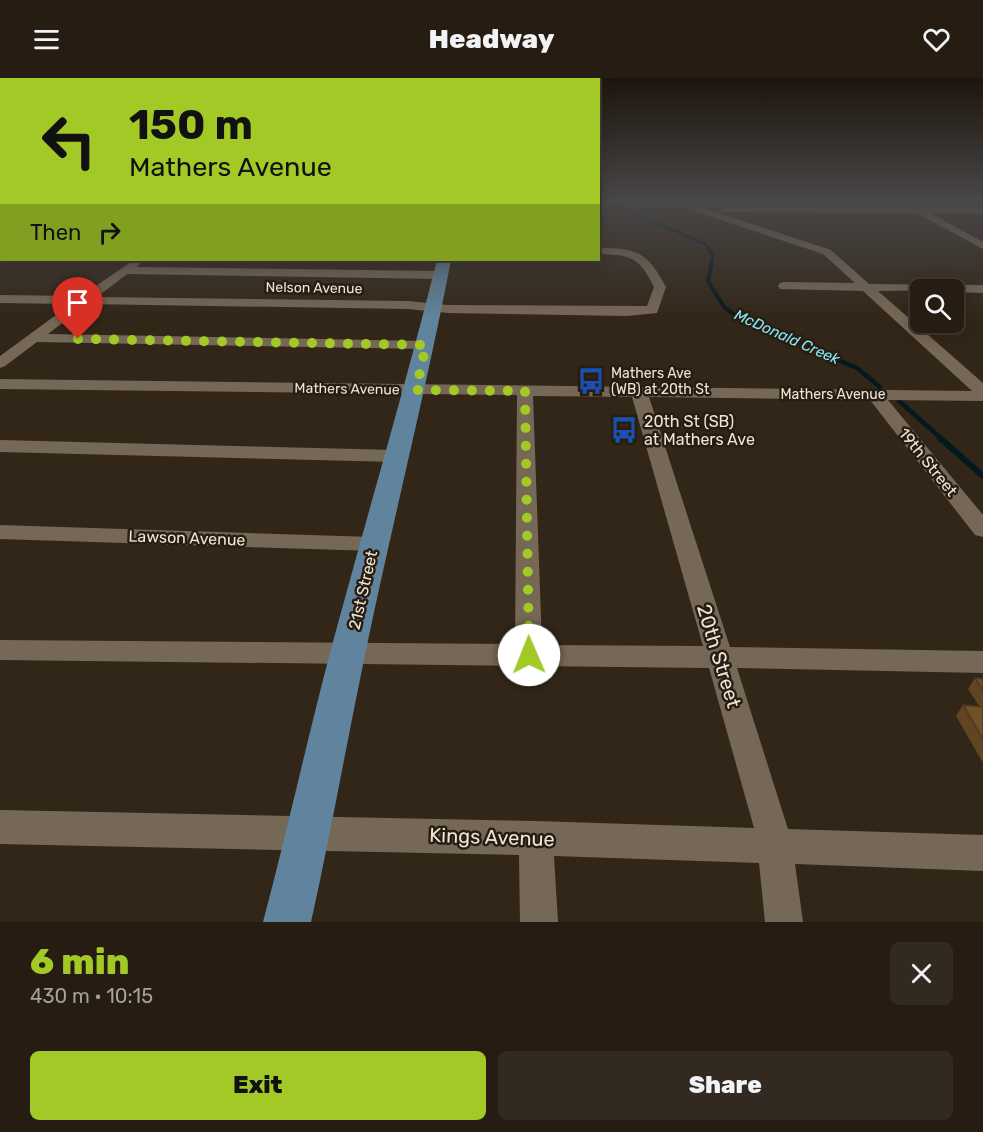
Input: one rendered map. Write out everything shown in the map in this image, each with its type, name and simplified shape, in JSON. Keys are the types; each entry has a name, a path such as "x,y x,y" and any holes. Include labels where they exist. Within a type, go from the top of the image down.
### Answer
{"main road":[{"name":"21st Street","path":"287,922 374,544 396,456 416,390 442,267"}],"street":[{"path":"792,240 827,252 983,394"},
{"name":"Nelson Avenue","path":"0,299 396,305 435,308 627,312 652,310 660,287 648,262 630,251 600,251"},
{"path":"0,363 138,261"},
{"path":"124,270 442,267"},
{"path":"784,286 983,289"},
{"path":"32,338 426,345"},
{"name":"Mathers Avenue","path":"0,384 983,394"},
{"path":"525,391 529,655"},
{"name":"20th Street","path":"639,392 765,804 775,847 784,922"},
{"name":"19th Street","path":"874,394 983,530"},
{"path":"0,446 396,456"},
{"name":"Lawson Avenue","path":"0,532 374,544"},
{"path":"0,650 348,652 983,663"},
{"name":"Kings Avenue","path":"0,827 536,838 983,853"},
{"path":"536,838 539,922"}],"building":[{"path":"975,678 983,679 983,690"},
{"path":"963,705 983,707 983,739"}],"waterway":[{"name":"McDonald Creek","path":"697,240 705,244 713,255 711,263"},
{"name":"McDonald Creek","path":"712,262 708,281 724,307 739,318 793,341"},
{"name":"McDonald Creek","path":"789,339 857,368 880,387"},
{"name":"McDonald Creek","path":"899,401 942,439"},
{"name":"McDonald Creek","path":"940,438 983,476"}],"place":[{"name":"Mathers Ave (WB) at 20th St","path":"591,381"},
{"name":"20th St (SB) at Mathers Ave","path":"624,430"}],"route":[{"path":"78,339 426,345 416,390 525,391 529,655"}]}
